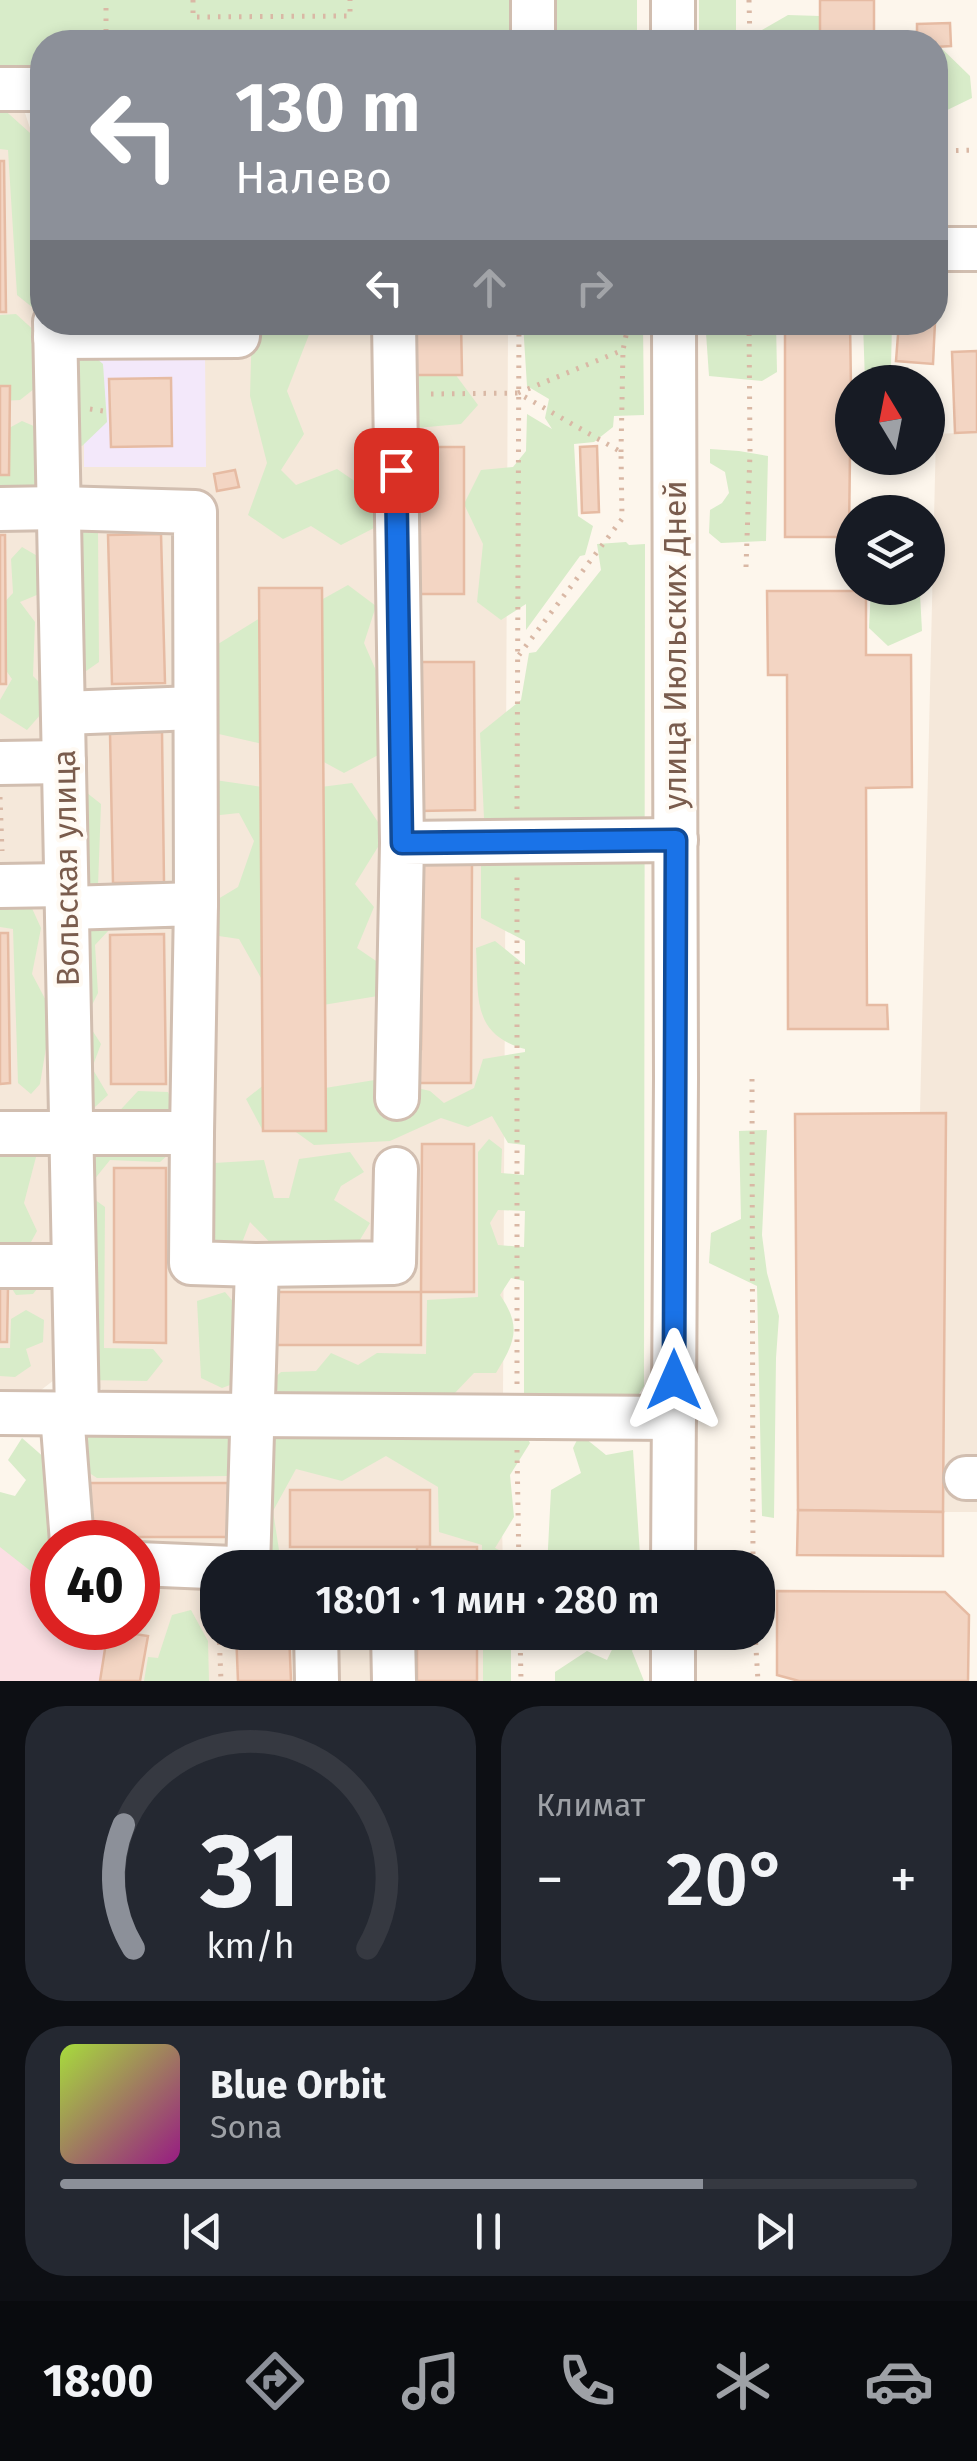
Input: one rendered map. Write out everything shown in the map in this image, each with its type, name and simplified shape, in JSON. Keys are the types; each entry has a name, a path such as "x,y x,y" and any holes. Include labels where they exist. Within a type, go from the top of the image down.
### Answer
{"street":[{"path":"532,0 532,30"},
{"path":"673,0 673,30"},
{"path":"0,90 30,90"},
{"path":"948,249 977,249"},
{"name":"Вольская улица","path":"55,335 74,1266 72,1520"},
{"path":"208,335 238,335"},
{"path":"394,335 402,843 397,1098"},
{"name":"улица Июльских Дней","path":"674,335 674,1550"},
{"path":"0,510 195,512 196,904 191,1263 394,1262 396,1168"},
{"path":"63,713 195,708"},
{"path":"0,763 64,762"},
{"path":"402,843 676,840"},
{"path":"2,886 67,897 196,904"},
{"path":"0,1133 192,1133"},
{"path":"249,1550 257,1264"},
{"path":"0,1266 74,1266"},
{"path":"0,1413 674,1418"},
{"path":"160,1565 200,1567"},
{"path":"316,1650 317,1681"},
{"path":"393,1650 394,1681"},
{"path":"673,1650 673,1681"}],"path":[{"path":"106,0 106,30"},
{"path":"193,0 193,17 350,16 350,0"},
{"path":"750,0 750,30"},
{"path":"948,151 977,150"},
{"path":"517,658 622,520 626,335"},
{"path":"746,567 749,335"},
{"path":"395,395 518,393 623,350"},
{"path":"518,393 621,452"},
{"path":"0,783 2,886"},
{"path":"752,1079 753,1550"},
{"path":"517,1416 519,1550"},
{"path":"219,1650 220,1681"},
{"path":"520,1650 521,1681"},
{"path":"756,1650 758,1681"}],"shaded area":[{"path":"0,106 24,110 30,128 30,335 34,335 54,1380 32,1397 0,1396"},
{"path":"67,335 508,335 503,1403 106,1394 88,1376"},
{"path":"205,354 206,467 84,467 84,355"},
{"path":"977,432 977,1512 943,1512 946,1113 920,1113 932,605 945,605 945,495 935,495 935,475 945,475 945,434"},
{"path":"51,1441 500,1443 503,1550 200,1550 200,1650 505,1650 506,1681 140,1681 121,1650 160,1650 160,1520 53,1520"},
{"path":"0,1518 30,1532 30,1650 146,1650 140,1681 0,1681"}],"green space":[{"path":"0,0 518,0 517,30 30,30 30,72 0,73"},
{"path":"546,0 637,0 637,30 546,30"},
{"path":"699,0 736,0 736,30 699,30"},
{"path":"788,15 820,16 820,30 762,30"},
{"path":"948,55 970,76 972,98 948,110"},
{"path":"0,106 30,133 30,305 17,295 8,150 0,149"},
{"path":"16,314 30,327 30,335 38,335 39,385 20,400 0,401 0,315"},
{"path":"252,335 309,335 287,391 304,434 281,470 296,485 337,469 375,495 376,527 341,545 311,526 283,539 248,515 267,463 250,396"},
{"path":"524,335 643,335 644,415 614,416 613,427 594,442 574,444 578,516 593,526 585,555 580,556 526,630 526,604 501,620 477,602 483,544 464,504 481,470 513,467 526,451 527,414 552,429 545,418 549,399 527,386"},
{"path":"706,335 776,335 777,372 762,381 709,376"},
{"path":"863,335 892,335 891,365 864,365"},
{"path":"83,347 103,364 107,422 82,446 53,428 51,355"},
{"path":"455,374 478,405 461,424 416,428 410,376"},
{"path":"22,421 43,430 47,501 0,524 0,433"},
{"path":"710,449 768,456 766,541 721,543 709,533 710,510 729,493 725,472 710,463"},
{"path":"80,504 146,528 98,531 99,662 69,683"},
{"path":"597,544 645,544 644,1386 637,1397 524,1401 524,1281 511,1278 500,1295 513,1326 508,1352 496,1373 474,1373 452,1396 283,1397 270,1382 281,1372 316,1371 331,1353 358,1365 377,1353 426,1354 427,1300 478,1297 478,1152 489,1139 502,1149 501,1173 524,1175 525,1145 508,1143 492,1116 468,1127 441,1118 390,1141 314,1145 289,1127 263,1131 246,1099 265,1084 325,1088 381,1079 430,1091 444,1103 474,1088 483,1059 525,1052 495,1034 486,1023 478,997 476,948 495,941 525,965 525,941 481,918 481,862 525,827 484,818 480,733 521,700 529,653 536,652 601,570","holes":["498,1210 525,1211 524,1247 498,1245 490,1223"]},
{"path":"22,547 46,561 44,592 20,602 35,622 33,676 55,698 27,730 0,713 0,700 12,679 0,662 0,607 13,593 11,559"},
{"path":"348,585 376,606 364,643 384,689 384,752 344,773 311,755 188,727 189,662 281,605 305,609"},
{"path":"870,605 921,605 922,631 888,646 869,628"},
{"path":"215,780 290,791 352,783 386,834 355,884 374,907 357,948 382,965 384,995 323,1005 265,985 239,939 212,935 208,905 238,887 254,841 239,813 183,819"},
{"path":"82,789 101,804 98,886 122,916 95,945 98,993 85,1019 101,1044 92,1068 108,1095 83,1118"},
{"path":"30,904 41,928 32,974 52,1012 40,1084 31,1094 18,1083 13,929 0,927 0,905"},
{"path":"138,1091 168,1092 176,1112 178,1146 160,1162 110,1160 93,1181 78,1144 112,1119"},
{"path":"0,1125 20,1125 36,1157 24,1203 37,1231 26,1251 47,1276 33,1294 16,1295 0,1270"},
{"path":"767,1130 762,1235 779,1316 774,1518 762,1516 757,1286 709,1263 711,1233 741,1219 739,1131"},
{"path":"350,1152 364,1172 341,1186 334,1200 370,1223 355,1248 283,1256 250,1222 238,1253 209,1256 185,1221 214,1163 264,1160 274,1198 289,1198 299,1159"},
{"path":"79,1188 105,1207 104,1348 153,1349 163,1361 147,1381 86,1380"},
{"path":"225,1292 246,1317 241,1381 222,1388 201,1378 197,1301"},
{"path":"26,1310 44,1320 43,1342 26,1349 31,1366 15,1377 0,1376 0,1348 10,1348 11,1319"},
{"path":"448,1411 471,1440 523,1430 530,1443 510,1475 514,1517 495,1548 499,1550 482,1550 482,1545 439,1532 438,1487 386,1456 342,1481 296,1469 273,1511 279,1550 200,1550 200,1563 160,1560 160,1542 236,1548 236,1501 227,1476 97,1478 74,1463 69,1433"},
{"path":"580,1434 606,1455 633,1450 640,1550 548,1550 551,1490 581,1473 573,1448"},
{"path":"22,1438 71,1481 59,1520 30,1520 30,1571 0,1547 0,1492 15,1496 26,1480 8,1460"},
{"path":"191,1610 200,1626 200,1650 208,1650 209,1681 144,1681 148,1657 158,1658 172,1615"},
{"path":"483,1650 511,1650 511,1681 483,1681"},
{"path":"612,1650 632,1650 644,1681 555,1681 555,1672 587,1651 607,1660"}],"building":[{"path":"820,0 874,0 874,30 820,30"},
{"path":"950,23 951,46 948,30 917,30 917,24"},
{"path":"0,161 4,161 6,312 0,312"},
{"path":"407,335 461,335 462,375 408,375"},
{"path":"785,335 850,335 851,365 835,365 835,475 850,475 850,495 835,495 835,537 785,537"},
{"path":"898,335 934,335 933,364 896,361"},
{"path":"977,351 977,432 955,433 952,352"},
{"path":"171,378 172,446 111,447 109,379"},
{"path":"0,386 10,386 9,475 0,475"},
{"path":"597,446 599,512 582,513 580,447"},
{"path":"409,447 464,447 464,594 409,594"},
{"path":"235,470 239,487 217,491 214,474"},
{"path":"161,534 165,683 112,684 108,535"},
{"path":"0,535 5,535 6,684 0,684"},
{"path":"259,588 322,588 326,1131 263,1131"},
{"path":"767,591 835,591 835,605 866,605 866,655 911,655 912,787 866,788 867,1005 887,1005 888,1029 788,1029 787,675 768,675"},
{"path":"417,662 474,662 475,810 419,811"},
{"path":"162,732 164,882 113,883 110,733"},
{"path":"412,862 472,862 471,1083 413,1083 413,1049 421,1049 422,897"},
{"path":"0,933 8,933 10,1083 0,1084"},
{"path":"164,934 166,1084 111,1084 110,935"},
{"path":"946,1113 943,1512 798,1510 795,1114"},
{"path":"422,1144 474,1144 474,1292 421,1292"},
{"path":"114,1168 166,1168 166,1343 114,1342"},
{"path":"0,1287 8,1287 7,1342 0,1342"},
{"path":"273,1292 421,1292 421,1345 273,1345"},
{"path":"90,1483 228,1483 228,1537 160,1537 160,1520 89,1520"},
{"path":"290,1490 430,1490 430,1547 290,1547"},
{"path":"798,1510 943,1512 943,1556 797,1555"},
{"path":"417,1547 477,1547 477,1550"},
{"path":"777,1591 945,1592 969,1615 968,1681 799,1681 777,1675"},
{"path":"105,1650 146,1650 140,1681 100,1681"},
{"path":"237,1650 290,1650 291,1681 238,1681"},
{"path":"417,1650 477,1650 477,1681 417,1681"}],"route":[{"path":"396,470 402,843 676,840 674,1380"}]}
